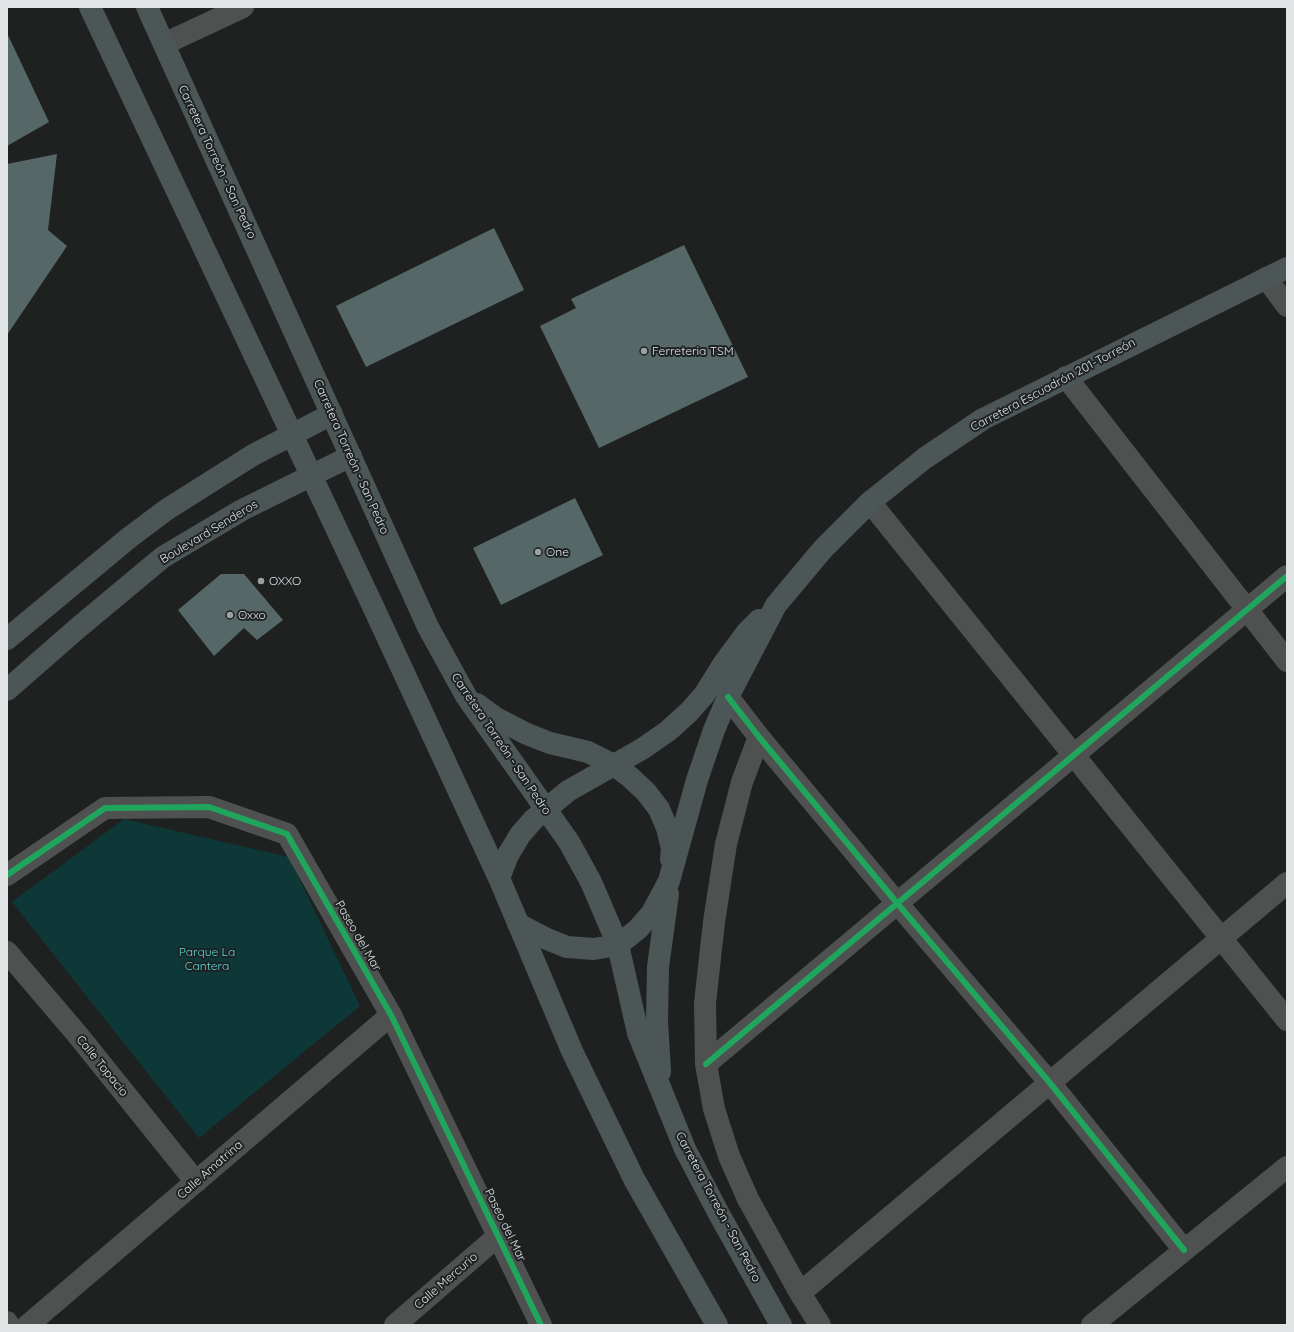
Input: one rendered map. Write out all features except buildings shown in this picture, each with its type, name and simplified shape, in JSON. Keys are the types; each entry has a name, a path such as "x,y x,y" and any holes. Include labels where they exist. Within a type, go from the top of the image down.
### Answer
{"main road":[{"path":"90,7 292,434 499,878 572,1051 634,1179 717,1325"},
{"name":"Carretera Torreón - San Pedro","path":"147,7 428,627 466,696 544,810 568,842 591,882 618,945 638,1033 685,1150 722,1221 781,1325"},
{"name":"Carretera Escuadrón 201-Torreón","path":"776,605 823,549 870,502 925,458 983,419 1287,268"},
{"path":"7,639 130,537 166,510 215,477 292,434 332,414"},
{"name":"Boulevard Senderos","path":"7,690 79,627 163,558 242,510 351,456"},
{"path":"499,878 508,855 520,835 544,810 568,791 642,749 668,731 689,712 704,695 724,663 747,632 776,605"},
{"path":"518,924 547,939 567,947 594,949 618,945 638,929 652,913 669,881 697,780 728,696 776,605"},
{"path":"466,696 496,718 527,734 550,743 588,752 614,765 646,792 658,809 667,828 672,849 658,967 657,1021 660,1090"}],"street":[{"path":"164,44 243,7"},
{"path":"1266,278 1287,306"},
{"path":"1066,377 1287,662"},
{"path":"870,502 1287,1020"},
{"path":"706,1064 1287,576"},
{"path":"728,696 759,737 897,903 1050,1083 1184,1250"},
{"path":"759,737 742,782 726,844 714,922 705,1003 706,1064 714,1109 729,1156 748,1199 800,1293 820,1325"},
{"name":"Paseo del Mar","path":"7,876 105,808 209,807 287,834 391,1015 541,1325"},
{"path":"800,1293 1287,883"},
{"name":"Calle Topacio","path":"7,952 77,1034 196,1182"},
{"name":"Calle Amatrina","path":"28,1325 391,1015"},
{"path":"1092,1325 1287,1167"},
{"name":"Calle Mercurio","path":"395,1325 498,1236"}],"green space":[{"name":"Parque La Cantera","path":"124,819 289,857 360,1006 199,1138 12,902"}],"cycle path":[{"path":"706,1064 1287,576"},
{"path":"728,697 759,737 897,903 1050,1083 1184,1250"},
{"path":"7,875 105,808 209,807 287,834 391,1015 541,1325"}],"place":[{"name":"Ferreteria TSM","path":"644,351"},
{"name":"One","path":"538,552"},
{"name":"OXXO","path":"261,581"},
{"name":"Oxxo","path":"230,615"}]}
